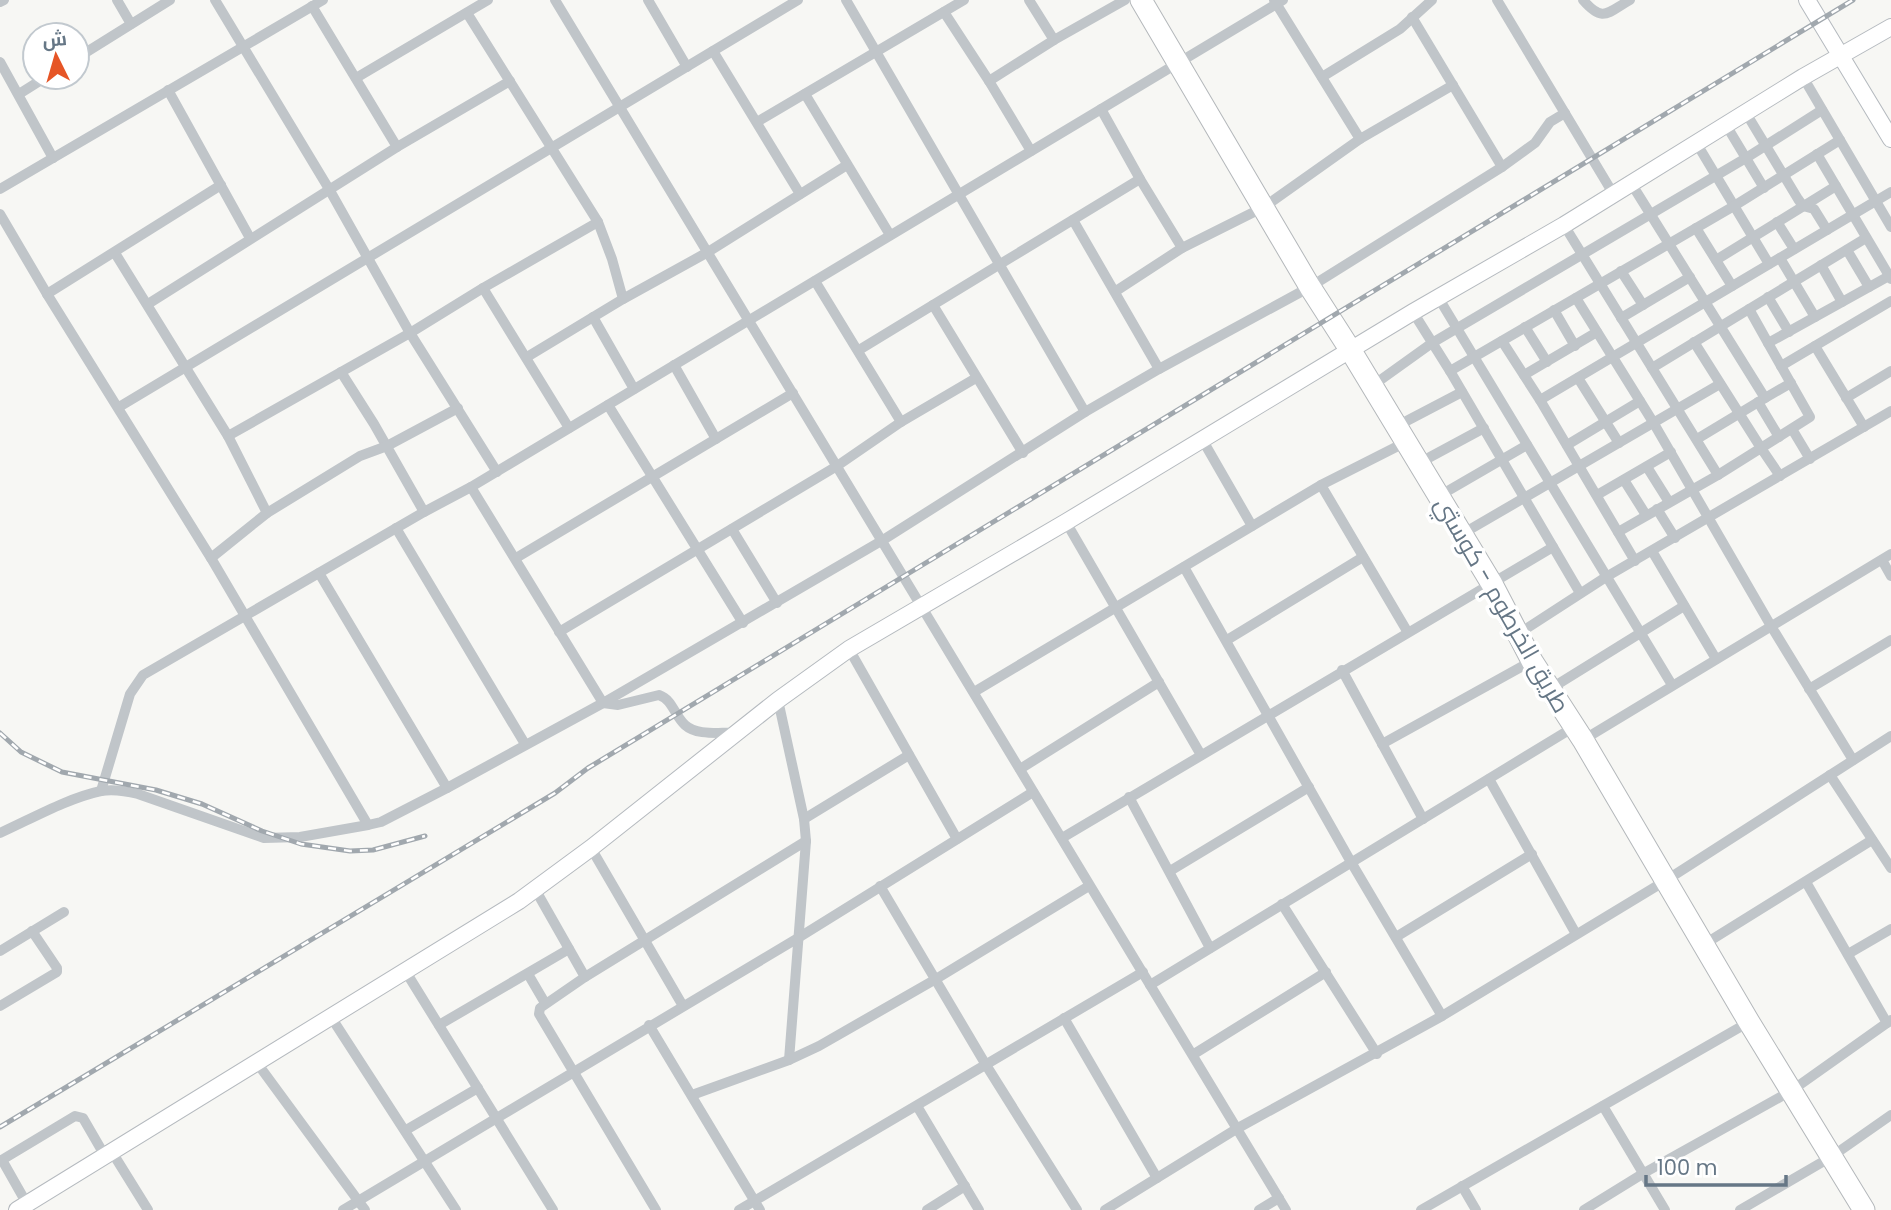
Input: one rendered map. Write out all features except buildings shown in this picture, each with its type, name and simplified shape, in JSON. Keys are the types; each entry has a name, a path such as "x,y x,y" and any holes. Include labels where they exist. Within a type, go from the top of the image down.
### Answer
{"highway":[{"name":"طريق الخرطوم - كوستي","path":"1141,0 1310,286 1492,584 1532,661 1864,1210"}],"street":[{"path":"117,0 131,24"},
{"path":"91,49 170,0"},
{"path":"215,0 329,189 410,333 497,472"},
{"path":"0,189 323,0"},
{"path":"356,78 488,0"},
{"path":"555,0 1286,1210"},
{"path":"648,0 687,67"},
{"path":"119,407 798,0"},
{"path":"846,0 1085,412"},
{"path":"757,122 964,0"},
{"path":"1029,0 1054,40"},
{"path":"989,81 1125,0"},
{"path":"1322,78 1392,35 1432,0"},
{"path":"1497,0 1614,195"},
{"path":"1583,0 1599,15 1630,0"},
{"path":"1807,0 1891,139"},
{"path":"102,791 130,694 143,675 497,472 1278,1 1360,139"},
{"path":"312,6 397,147"},
{"path":"944,12 1031,151"},
{"path":"467,13 597,222 612,259 623,299"},
{"path":"1412,17 1502,167"},
{"path":"148,1210 108,1154 83,1118 79,1116 1,1160 29,1206 108,1154 406,972 535,889 778,700 849,649 1066,522 1438,297 1564,225 1803,77 1891,27"},
{"path":"713,51 800,194"},
{"path":"0,62 53,158"},
{"path":"1803,77 1891,227"},
{"path":"148,304 397,147 510,81"},
{"path":"1116,291 1182,248 1264,207 1360,139 1453,85"},
{"path":"168,90 250,238"},
{"path":"19,94 24,91"},
{"path":"805,94 890,235"},
{"path":"1101,109 1182,248"},
{"path":"1373,386 1433,343 1716,176 1822,110"},
{"path":"0,833 102,791 120,790 264,838 300,837 381,822 603,703 743,623 883,540 1085,412 1310,286 1502,167 1535,143 1550,122 1565,113"},
{"path":"1746,113 1803,206 1814,209 1827,230"},
{"path":"1726,125 1764,188"},
{"path":"1450,371 1734,206 1840,140"},
{"path":"1697,144 1769,264"},
{"path":"1768,343 1890,278 1817,154"},
{"path":"527,357 708,252 847,165"},
{"path":"859,350 1140,179"},
{"path":"1631,183 1721,326 1779,437"},
{"path":"47,294 221,185"},
{"path":"1716,260 1836,186"},
{"path":"1540,400 1891,192"},
{"path":"0,214 211,558 368,825"},
{"path":"1073,220 1159,369"},
{"path":"228,436 410,333 597,222"},
{"path":"1777,222 1794,249"},
{"path":"1564,225 1718,475"},
{"path":"1696,228 1732,286"},
{"path":"1652,368 1867,238"},
{"path":"1847,250 1869,287"},
{"path":"115,253 228,436 267,513"},
{"path":"1780,258 1815,317"},
{"path":"1821,265 1842,302"},
{"path":"1621,271 1643,304"},
{"path":"1620,318 1690,277"},
{"path":"815,281 901,422"},
{"path":"483,288 569,428"},
{"path":"1438,297 1672,685"},
{"path":"1768,297 1789,332"},
{"path":"1576,298 1671,452 1771,626 1853,760"},
{"path":"1781,366 1891,301"},
{"path":"933,305 1023,453"},
{"path":"1618,532 1718,475 1810,417 1749,309"},
{"path":"1554,310 1575,346"},
{"path":"1413,312 1580,593"},
{"path":"593,317 634,389"},
{"path":"1525,327 1547,362"},
{"path":"1524,375 1597,332"},
{"path":"1502,341 1635,561"},
{"path":"1694,342 1780,477"},
{"path":"1815,346 1864,428"},
{"path":"674,365 716,439"},
{"path":"1846,398 1891,370"},
{"path":"341,372 424,512"},
{"path":"559,632 837,466 901,422 976,378"},
{"path":"1578,378 1619,443"},
{"path":"1697,439 1791,383"},
{"path":"1462,534 1720,384"},
{"path":"974,692 1321,485 1462,392"},
{"path":"516,558 793,393"},
{"path":"1567,445 1640,401"},
{"path":"608,405 743,623"},
{"path":"211,558 267,513 360,456 387,446 458,408"},
{"path":"1518,634 1580,593 1891,411"},
{"path":"1419,463 1484,428"},
{"path":"1792,429 1810,459"},
{"path":"1202,439 1252,526"},
{"path":"1439,496 1527,445"},
{"path":"1597,495 1671,452"},
{"path":"1647,467 1669,502"},
{"path":"1624,480 1646,515"},
{"path":"1321,485 1407,631"},
{"path":"471,487 603,703"},
{"path":"1657,509 1675,538"},
{"path":"1066,522 1201,755"},
{"path":"396,528 525,744"},
{"path":"732,528 777,603"},
{"path":"1062,838 1407,631 1553,547"},
{"path":"1652,551 1716,659"},
{"path":"1227,640 1363,557"},
{"path":"1150,985 1489,779 1672,685 1886,557 1891,576"},
{"path":"1184,567 1351,862 1442,1016"},
{"path":"319,573 447,788"},
{"path":"1550,689 1684,606"},
{"path":"1809,689 1891,640"},
{"path":"849,649 957,839"},
{"path":"1382,744 1532,661"},
{"path":"1342,670 1423,819"},
{"path":"1020,769 1159,682"},
{"path":"603,703 618,705 659,695 665,697 683,723 692,729 735,733"},
{"path":"778,700 804,819 806,841 789,1059"},
{"path":"1105,1210 1238,1128 1442,1016 1665,881 1891,736"},
{"path":"804,819 909,755"},
{"path":"1830,775 1891,868"},
{"path":"1489,779 1576,934"},
{"path":"1170,871 1309,787"},
{"path":"343,1210 798,938 1033,792"},
{"path":"1129,797 1210,948"},
{"path":"1703,945 1872,840"},
{"path":"656,1210 572,1072 539,1014 540,1008 585,977 806,841"},
{"path":"591,848 682,1006"},
{"path":"1396,937 1532,854"},
{"path":"1584,1210 1644,1173 1791,1091 1889,1022 1806,881"},
{"path":"880,886 986,1065 1077,1210"},
{"path":"692,1095 819,1046 1089,886"},
{"path":"535,889 585,977"},
{"path":"1282,904 1377,1054"},
{"path":"0,950 64,912"},
{"path":"1848,954 1891,929"},
{"path":"0,1006 57,972 57,968 32,932"},
{"path":"439,1025 569,949"},
{"path":"406,972 553,1210"},
{"path":"739,1210 757,1205 1143,972"},
{"path":"1194,1054 1326,972"},
{"path":"528,974 545,1003"},
{"path":"331,1017 456,1210"},
{"path":"1064,1018 1157,1178"},
{"path":"1421,1210 1749,1022"},
{"path":"649,1025 757,1205"},
{"path":"257,1063 365,1210"},
{"path":"406,1130 478,1088"},
{"path":"917,1106 979,1210"},
{"path":"1603,1106 1665,1210"},
{"path":"1740,1210 1831,1157 1891,1115"},
{"path":"927,1210 965,1186"},
{"path":"1462,1186 1476,1210"},
{"path":"1259,1210 1279,1198"}],"railway":[{"path":"0,1127 555,793 588,768 1853,0"},
{"path":"0,733 21,752 62,772 156,790 202,804 262,831 301,844 350,851 373,850 425,836"}]}
